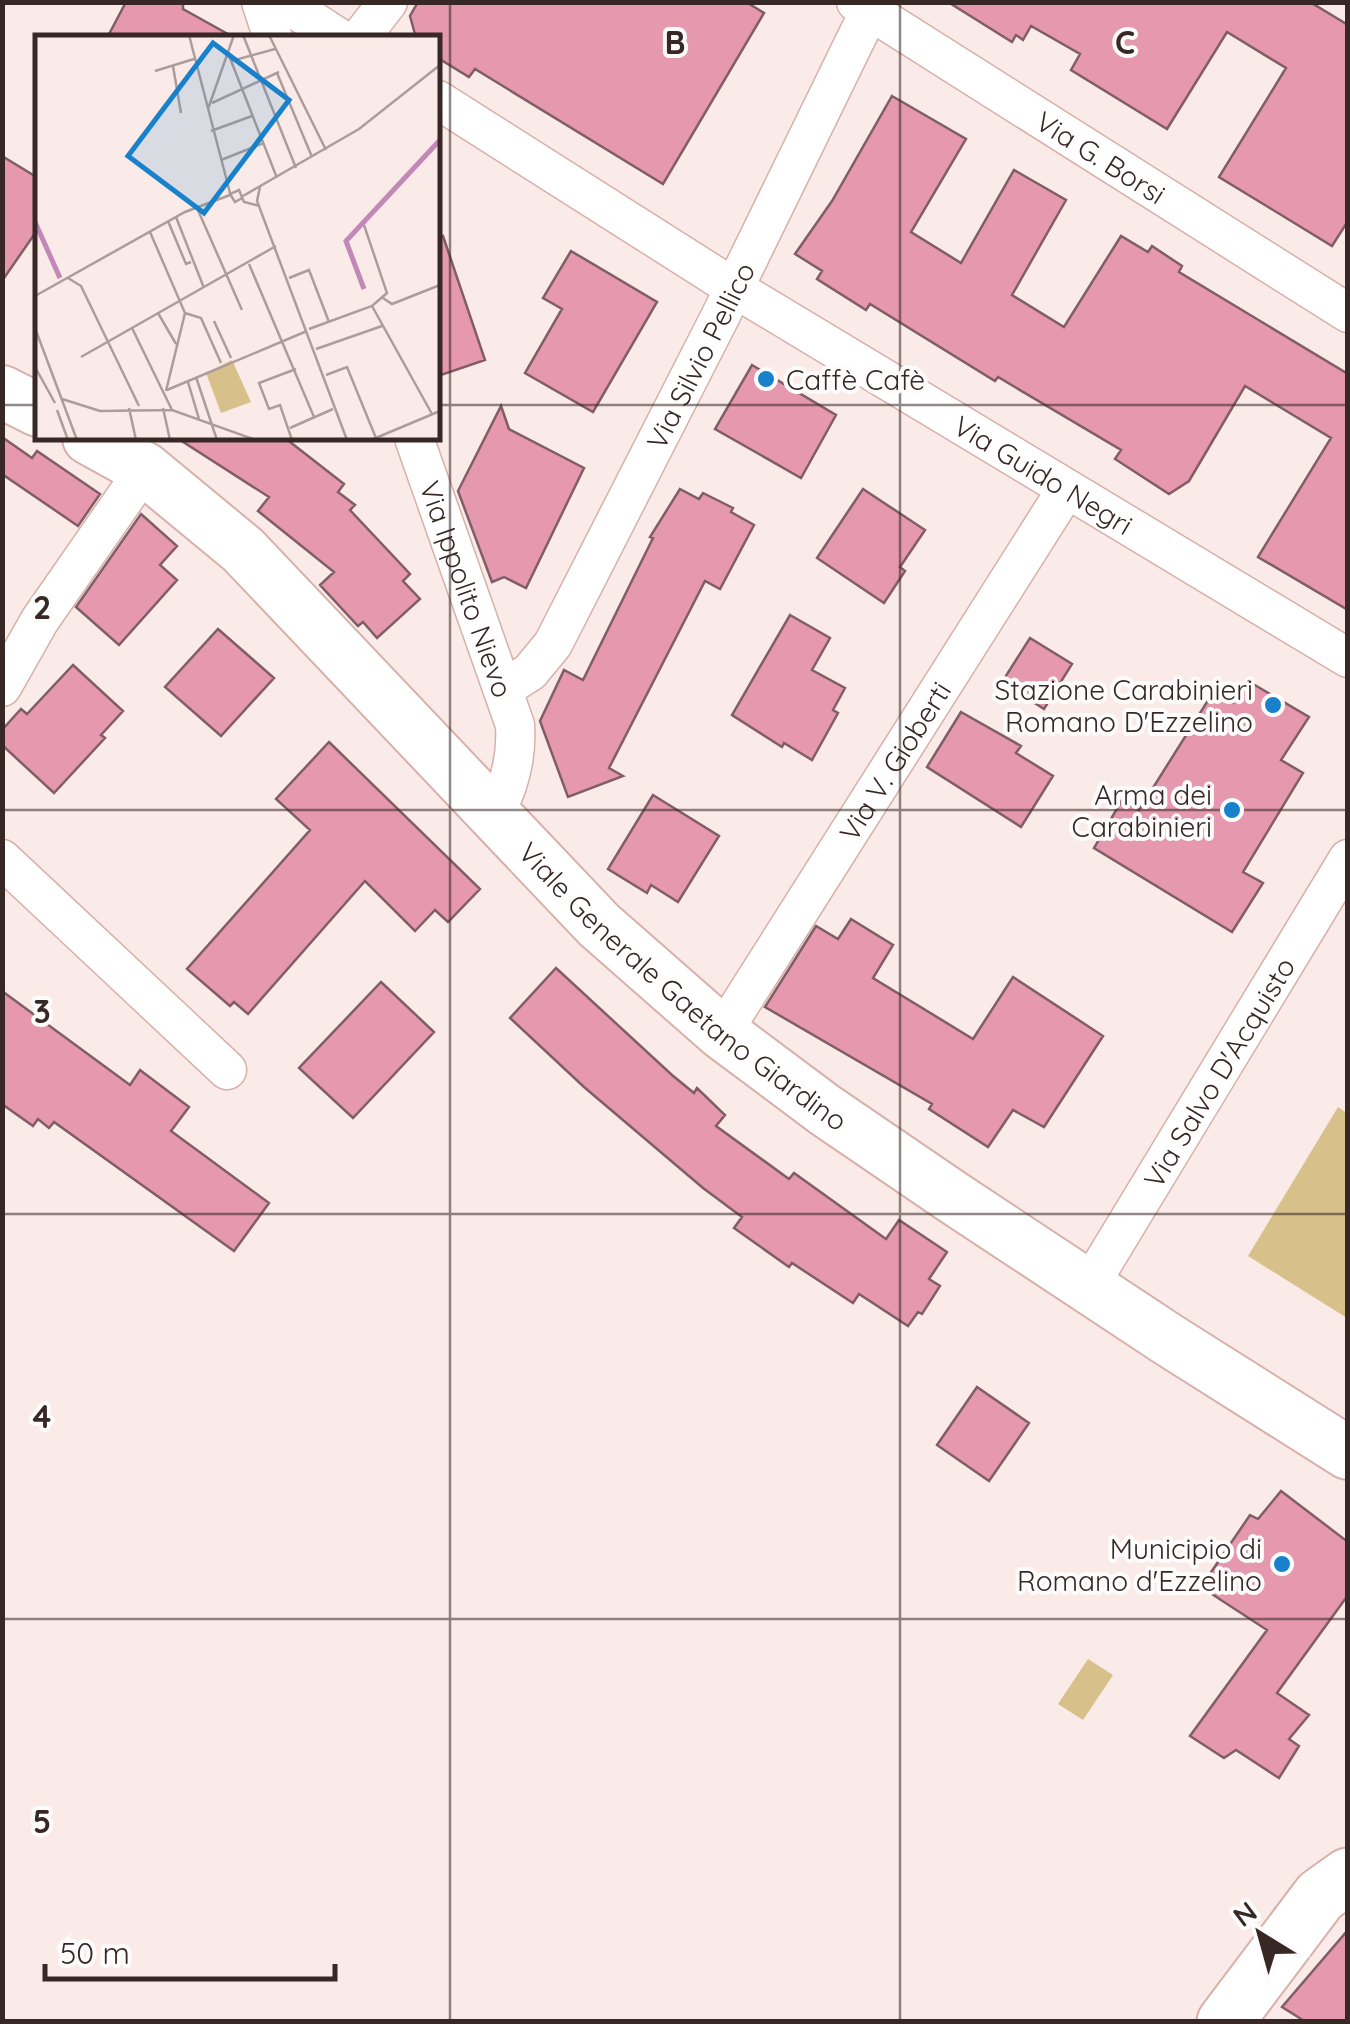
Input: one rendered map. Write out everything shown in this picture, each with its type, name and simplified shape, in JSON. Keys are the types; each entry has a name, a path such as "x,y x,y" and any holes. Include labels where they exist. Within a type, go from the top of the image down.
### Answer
{"main road":[{"path":"2,392 35,408"},
{"name":"Viale Generale Gaetano Giardino","path":"93,440 144,469 243,550 599,925 722,1033 826,1110 1348,1453"},
{"path":"1225,2022 1334,1886 1336,1856 1348,1840"}],"street":[{"path":"261,2 272,35"},
{"path":"284,2 334,35"},
{"path":"362,35 388,2"},
{"name":"Via Silvio Pellico","path":"503,689 530,672 554,644 734,288 866,5"},
{"name":"Via G. Borsi","path":"866,5 1348,313"},
{"name":"Via Guido Negri","path":"440,101 734,288 1348,658"},
{"name":"Via Ippolito Nievo","path":"415,440 503,689 516,739 507,790 495,813"},
{"path":"2,687 40,620 144,469"},
{"name":"Via V. Gioberti","path":"722,1033 1066,490"},
{"path":"458,775 516,739"},
{"path":"2,859 227,1070"},
{"name":"Via Salvo D'Acquisto","path":"1089,1286 1348,859"}],"shaded area":[{"path":"1338,1107 1348,1114 1347,1318 1248,1256"},
{"path":"1088,1659 1113,1675 1083,1720 1058,1704"}],"building":[{"path":"126,2 183,2 183,9 230,35 109,35"},
{"path":"418,2 746,2 764,13 663,184 475,69 469,77 440,59 440,35 415,35 410,16"},
{"path":"948,2 1310,2 1348,25 1348,221 1332,246 1219,177 1286,68 1227,32 1167,129 1071,70 1080,54 1031,26 1023,40 1016,35 1012,42"},
{"path":"892,96 966,139 911,232 961,263 1014,170 1066,200 1012,295 1064,327 1121,236 1148,252 1152,246 1182,266 1179,272 1348,374 1348,610 1258,557 1331,438 1245,386 1189,481 1169,494 1115,459 1121,450 998,377 995,381 870,304 866,310 817,279 822,271 795,254 832,201"},
{"path":"2,156 35,176 35,233 2,281"},
{"path":"443,236 485,360 440,375"},
{"path":"571,251 657,302 593,412 525,373 562,309 543,298"},
{"path":"752,365 836,415 801,478 715,429"},
{"path":"501,406 509,429 584,468 526,588 504,577 492,582 458,491"},
{"path":"2,437 32,458 37,451 100,494 78,526 2,474"},
{"path":"180,440 288,440 344,484 338,492 355,505 350,510 410,574 403,581 420,599 377,638 363,622 358,626 320,585 334,572 258,511 269,497"},
{"path":"680,489 699,499 703,493 733,508 731,512 754,525 720,589 705,581 609,768 623,776 568,797 540,721 564,670 583,680 653,538 650,537"},
{"path":"863,489 925,530 900,567 905,571 884,603 817,558"},
{"path":"141,514 177,546 160,565 177,580 119,645 76,607"},
{"path":"790,615 830,638 812,670 845,688 833,710 838,713 812,760 784,743 782,747 732,715"},
{"path":"218,629 274,678 221,736 165,687"},
{"path":"1030,638 1072,664 1044,709 1002,682"},
{"path":"73,665 123,711 101,735 105,738 54,793 2,745 2,730 21,709 27,714"},
{"path":"1248,681 1309,717 1281,760 1303,773 1243,872 1263,883 1232,932 1094,848 1122,800 1139,810 1212,694 1233,703"},
{"path":"961,712 1021,746 1016,753 1053,776 1021,827 927,767"},
{"path":"329,742 480,889 448,922 435,910 415,931 365,881 248,1014 234,1002 230,1006 187,969 310,830 276,799"},
{"path":"653,795 719,836 678,902 651,885 647,893 608,869"},
{"path":"851,919 893,945 873,978 973,1039 1013,977 1103,1036 1044,1127 1013,1110 988,1147 929,1109 932,1104 765,1007 816,926 838,939"},
{"path":"556,968 672,1075 694,1093 697,1088 725,1115 716,1126 789,1179 794,1173 886,1239 899,1220 947,1252 929,1279 940,1286 922,1314 918,1312 908,1326 859,1294 853,1303 792,1263 789,1267 734,1228 742,1217 584,1087 510,1018"},
{"path":"381,982 434,1032 353,1118 299,1068"},
{"path":"2,991 130,1085 140,1070 189,1107 171,1131 269,1203 234,1251 54,1122 49,1128 38,1119 33,1126 2,1104"},
{"path":"977,1387 1029,1423 989,1481 937,1445"},
{"path":"1281,1491 1348,1542 1348,1595 1277,1693 1309,1715 1289,1739 1299,1746 1279,1778 1236,1750 1224,1758 1190,1736 1267,1630 1201,1587 1250,1515 1258,1519"},
{"path":"1348,1930 1348,2022 1306,2022 1282,2007"}],"place":[{"name":"Caffè Cafè","path":"766,379"},
{"name":"Stazione Carabinieri Romano D'Ezzelino","path":"1273,705"},
{"name":"Arma dei Carabinieri","path":"1232,810"},
{"name":"Municipio di Romano d'Ezzelino","path":"1282,1564"}]}
